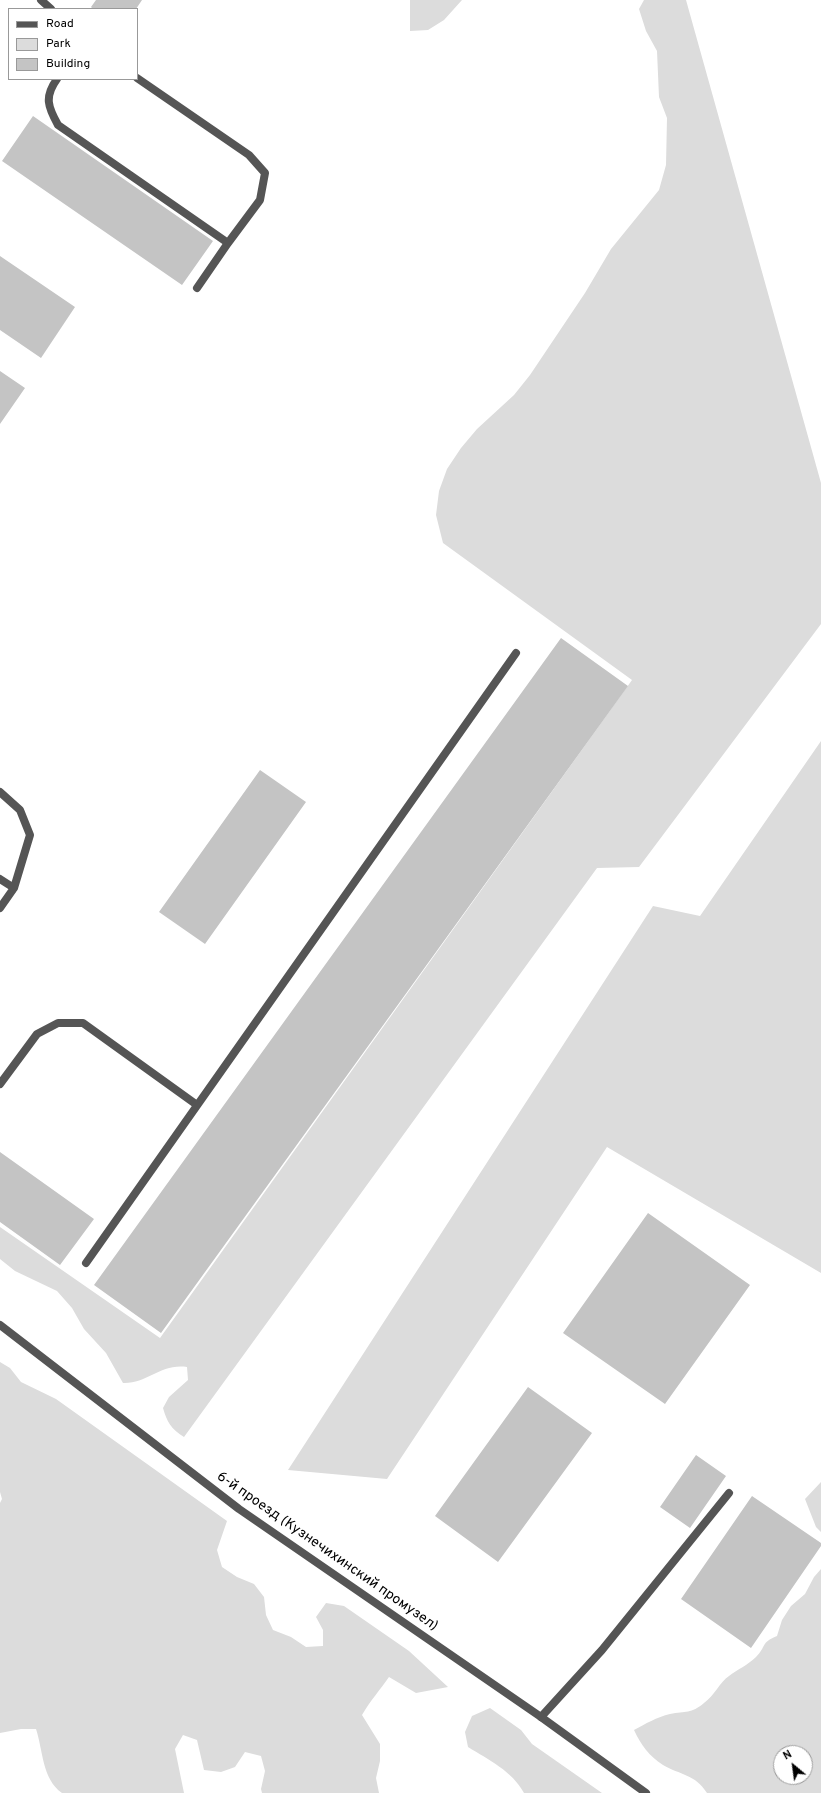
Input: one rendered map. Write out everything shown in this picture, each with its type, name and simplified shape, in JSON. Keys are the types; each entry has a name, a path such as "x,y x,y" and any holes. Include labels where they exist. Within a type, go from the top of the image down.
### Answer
{"street":[{"path":"42,0 50,8"},
{"path":"138,79 249,155 265,173 260,200 197,288"},
{"path":"56,80 49,89 49,109 58,125 228,243"},
{"path":"86,1263 516,653"},
{"path":"0,792 20,810 30,835 14,888 0,908"},
{"path":"0,879 14,888"},
{"path":"0,1084 37,1034 58,1023 83,1023 198,1105"},
{"name":"6-й проезд (Кузнечихинский промузел)","path":"0,1325 239,1509 541,1718 646,1793"},
{"path":"541,1718 602,1650 729,1493"}],"green space":[{"path":"410,0 462,0 444,20 428,30 410,31"},
{"path":"644,0 686,0 821,483 821,624 639,867 597,868 184,1437 170,1425 163,1408 169,1397 188,1380 187,1367 169,1368 139,1380 123,1383 106,1353 84,1329 72,1308 57,1291 15,1271 0,1259 0,1227 160,1338 632,680 443,543 436,515 439,491 447,469 461,448 477,429 514,395 530,375 585,293 611,249 659,190 666,165 667,118 659,97 657,51 646,31 639,9"},
{"path":"821,741 821,1273 607,1147 387,1479 288,1470 653,906 700,916"},
{"path":"0,1362 10,1368 21,1382 56,1399 227,1521 217,1550 222,1567 237,1577 254,1584 264,1597 266,1615 273,1630 291,1637 306,1647 323,1646 323,1630 316,1617 326,1603 344,1606 409,1651 448,1687 416,1693 389,1677 365,1710 362,1715 380,1744 380,1761 376,1778 379,1793 262,1793 261,1789 265,1771 261,1756 245,1752 235,1767 221,1772 204,1770 197,1740 183,1735 175,1749 184,1793 62,1793 50,1780 44,1764 36,1729 21,1729 0,1733 0,1503 2,1499 0,1492"},
{"path":"821,1482 821,1532 816,1527 805,1499"},
{"path":"821,1569 821,1793 707,1793 692,1778 663,1765 654,1758 640,1741 634,1730 665,1715 692,1711 708,1700 726,1679 753,1660 768,1641 777,1636 782,1620 791,1606 805,1594 814,1577"},
{"path":"490,1708 521,1730 532,1744 602,1793 524,1793 507,1772 468,1747 465,1732 472,1716"}],"building":[{"path":"96,0 142,0 137,8 91,7"},
{"path":"33,116 213,241 182,285 2,161"},
{"path":"0,256 75,307 41,358 0,330"},
{"path":"0,371 25,388 0,424"},
{"path":"561,638 628,686 161,1333 94,1285"},
{"path":"260,770 306,802 205,944 159,912"},
{"path":"0,1152 94,1219 60,1265 0,1222"},
{"path":"648,1213 750,1285 665,1404 563,1333"},
{"path":"528,1387 592,1433 498,1562 435,1516"},
{"path":"696,1455 726,1476 690,1528 660,1507"},
{"path":"752,1496 821,1543 821,1546 751,1648 681,1599"}]}
